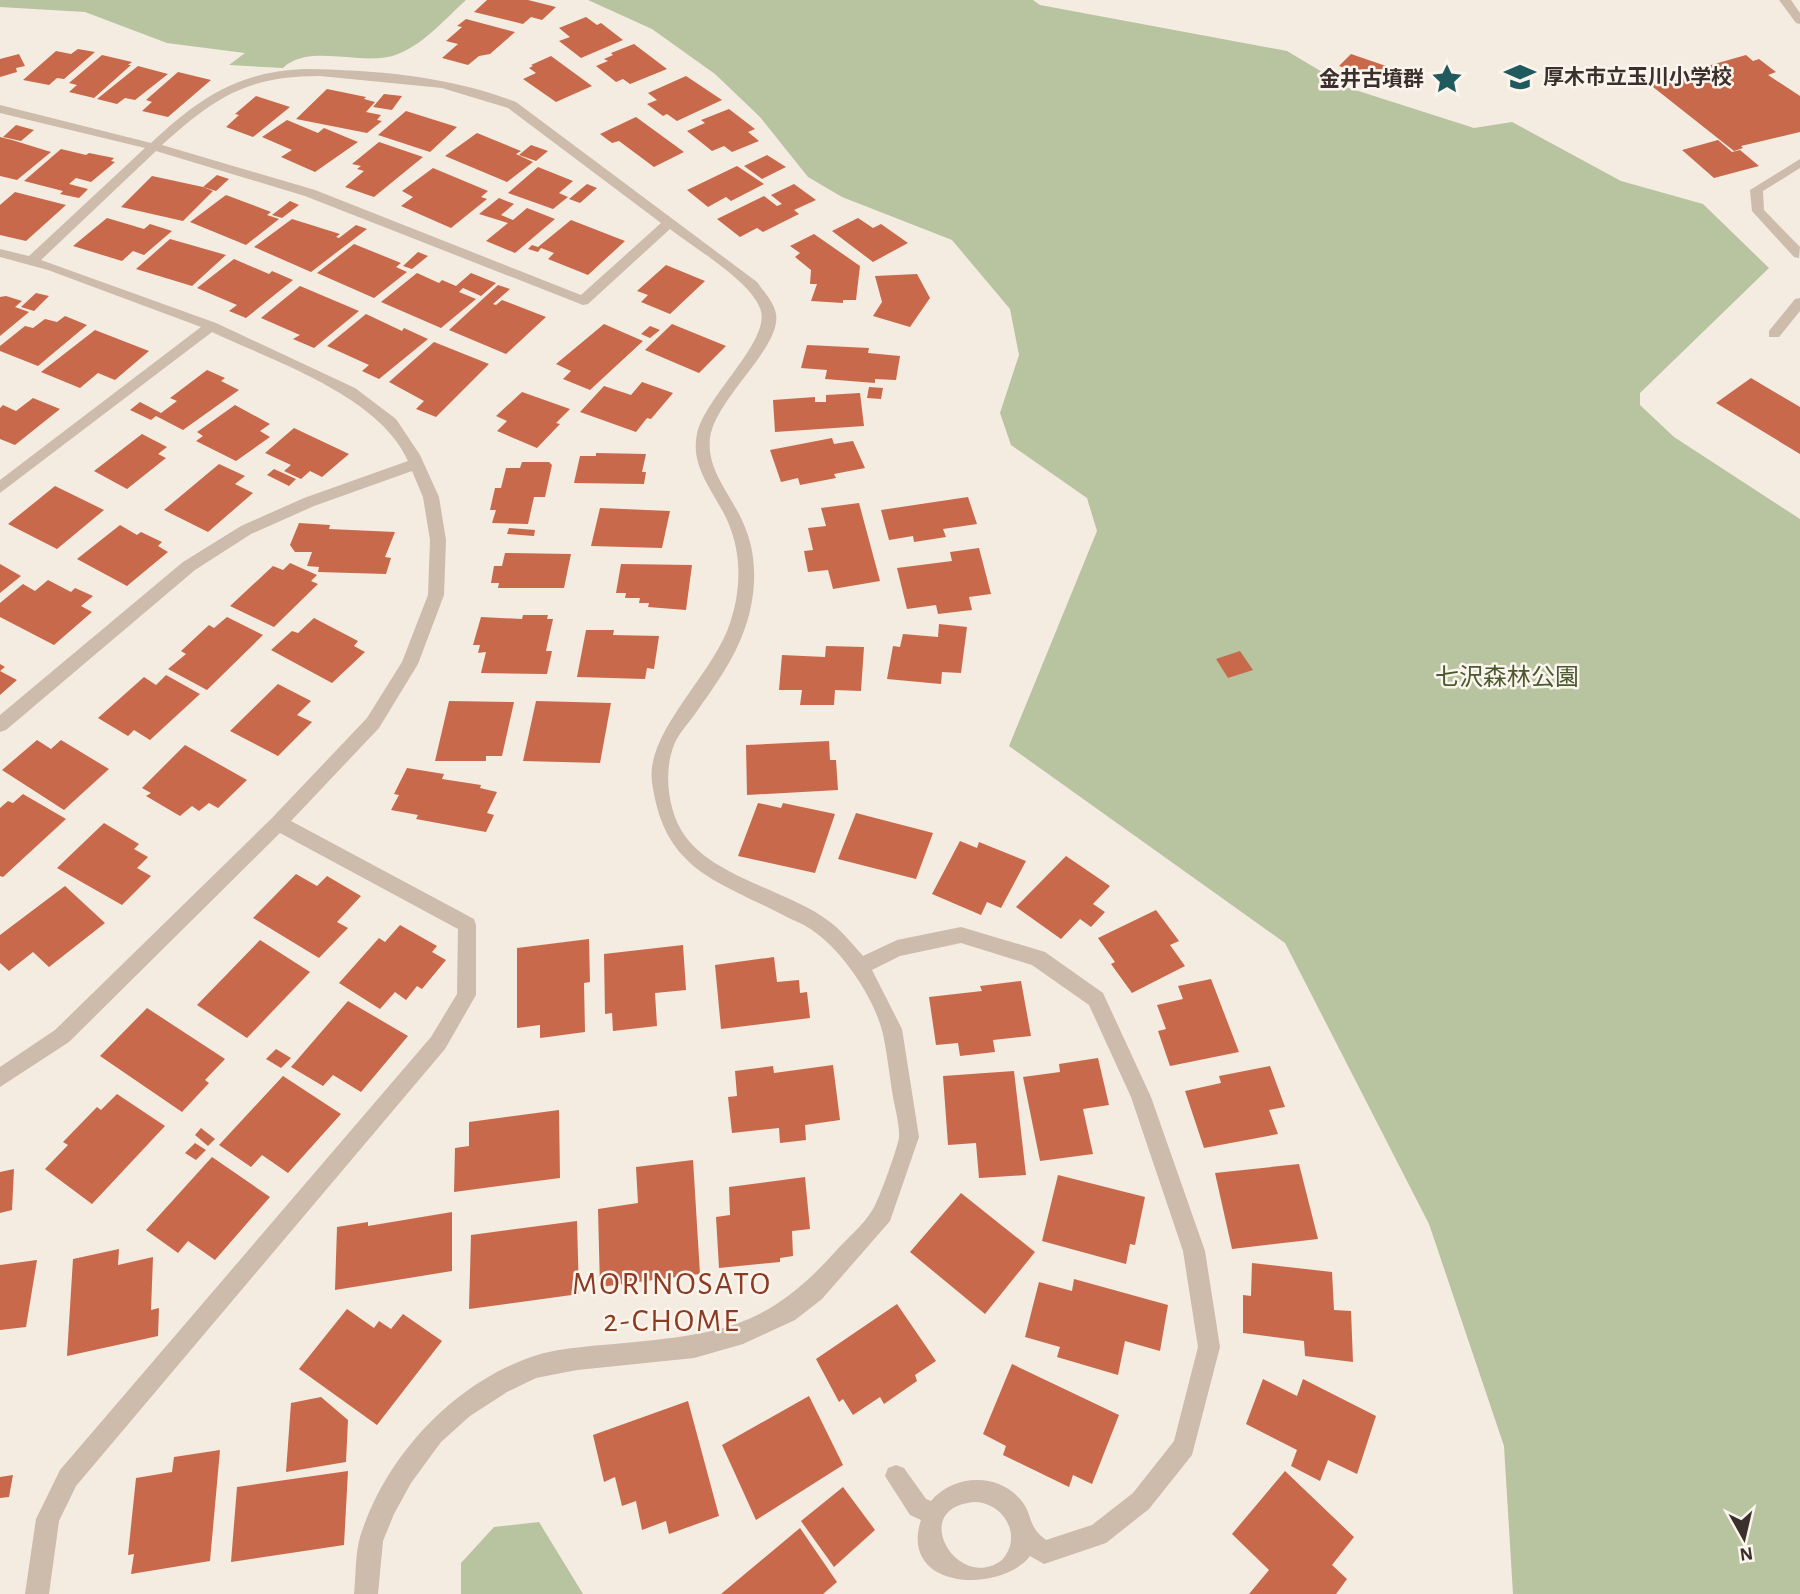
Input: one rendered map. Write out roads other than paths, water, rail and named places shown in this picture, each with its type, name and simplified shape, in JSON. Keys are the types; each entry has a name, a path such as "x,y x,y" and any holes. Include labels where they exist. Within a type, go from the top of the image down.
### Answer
{"street":[{"path":"1785,0 1800,21"},
{"path":"32,261 154,147 211,98 243,83 265,77 323,73 449,83 512,105 751,285 769,314 766,334 759,348 711,414 703,437 704,464 739,530 746,565 746,595 737,628 720,664 666,742 659,773 665,813 679,842 704,865 823,927 861,966 892,1029 909,1137 883,1214 814,1291 787,1312 735,1336 694,1347 577,1359 534,1367 499,1384 463,1408 433,1434 403,1475 386,1506 372,1540 366,1594"},
{"path":"0,109 154,147 310,193 583,301 670,222"},
{"path":"1799,255 1758,211 1756,190 1800,163"},
{"path":"0,253 32,261 211,326 350,391 391,423 416,464 431,497 438,540 436,595 410,664 373,723 278,823 62,1036 0,1078"},
{"path":"1774,334 1800,302"},
{"path":"0,488 6,476 211,326"},
{"path":"0,725 189,566 246,530 309,502 416,464"},
{"path":"37,1594 48,1519 68,1478 438,1043 466,995 467,925 278,823"},
{"path":"861,966 897,948 961,935 1038,958 1096,999 1141,1097 1194,1251 1209,1347 1184,1447 1141,1501 1098,1535 1044,1552 1022,1536"},
{"path":"896,1476 918,1507 934,1514"},
{"path":"979,1489 995,1493 1009,1504 1018,1518 1022,1536 1019,1554 1001,1579 982,1584 964,1583 948,1575 934,1558 929,1536 934,1514 949,1500 963,1493 979,1489"}],"place":[{"name":"厚木市立玉川小学校","path":"1520,77"},
{"name":"金井古墳群","path":"1447,79"}],"district":[{"name":"MORINOSATO 2-CHOME","path":"672,1302"}],"park label":[{"name":"七沢森林公園","path":"1507,677"}]}
